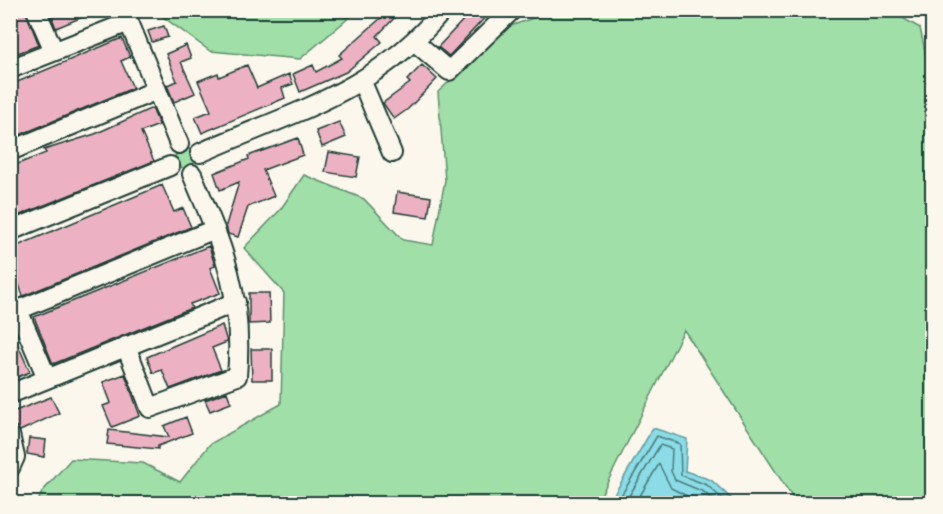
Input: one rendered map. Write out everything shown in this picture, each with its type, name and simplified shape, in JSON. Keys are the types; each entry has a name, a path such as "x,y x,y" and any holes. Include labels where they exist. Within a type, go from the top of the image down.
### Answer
{"street":[{"path":"36,10 54,51"},
{"path":"200,153 334,97 362,82 415,42 443,10"},
{"path":"415,42 449,71 512,10"},
{"path":"10,69 54,51 126,16 179,144"},
{"path":"362,82 392,153"},
{"path":"10,151 157,90"},
{"path":"179,144 191,144 200,153 200,167 192,174 177,173 170,166 171,151 179,144"},
{"path":"10,231 170,166"},
{"path":"126,346 150,408 237,376 240,339 229,264 192,174"},
{"path":"47,378 18,310 215,228"},
{"path":"10,394 236,302"},
{"path":"10,435 15,457 10,468"}],"green space":[{"path":"555,10 889,10 920,28 932,83 932,503 796,503 684,330 597,503 37,504 42,492 71,459 143,463 180,482 210,444 281,404 284,293 244,248 280,210 304,175 364,199 403,240 433,245 445,180 438,92 508,27"},
{"path":"155,11 357,11 300,59 210,51"},
{"path":"185,148 192,151 195,158 192,165 185,168 178,165 175,158 178,151"}],"water":[{"path":"653,428 687,439 685,471 711,480 734,501 731,504 609,503"}],"building":[{"path":"10,10 25,10 39,45 18,53 10,34"},
{"path":"49,10 97,10 97,11 56,28"},
{"path":"375,10 402,10 377,36 382,42 346,72 300,92 293,74 313,65 316,72 342,58 339,55 382,17"},
{"path":"477,10 492,10 449,56 438,47 466,17 470,20"},
{"path":"164,26 168,37 152,42 148,31"},
{"path":"122,38 130,57 121,61 133,88 10,139 10,85"},
{"path":"186,45 191,58 181,62 195,93 174,102 167,85 177,81 166,54"},
{"path":"247,65 257,88 289,74 293,84 282,88 285,98 202,133 195,117 211,111 198,81 218,73 219,77"},
{"path":"422,65 437,79 408,109 394,119 383,103 410,83 407,80"},
{"path":"152,108 159,125 141,132 154,161 10,219 10,167 46,153 44,150 95,134"},
{"path":"339,122 346,137 322,147 316,131"},
{"path":"298,138 303,155 263,170 274,196 248,207 238,237 228,234 226,225 239,182 220,190 214,173 249,159 248,156"},
{"path":"329,152 360,157 356,177 325,172"},
{"path":"162,185 174,212 183,208 191,227 23,296 10,259 10,249"},
{"path":"397,192 431,197 428,217 394,212"},
{"path":"209,246 215,266 210,268 220,293 190,304 192,308 53,364 34,317"},
{"path":"249,293 269,293 270,323 249,324"},
{"path":"222,325 227,342 212,348 221,370 170,389 162,370 153,373 147,357"},
{"path":"10,327 30,372 10,380"},
{"path":"251,349 272,349 272,380 252,380"},
{"path":"125,374 140,416 112,427 103,406 111,403 103,382"},
{"path":"227,392 231,403 210,411 205,400"},
{"path":"51,397 59,413 20,431 14,425 10,413"},
{"path":"186,417 192,433 158,446 158,449 107,444 109,430 169,437 164,426"},
{"path":"29,438 46,440 44,457 27,454"}]}
